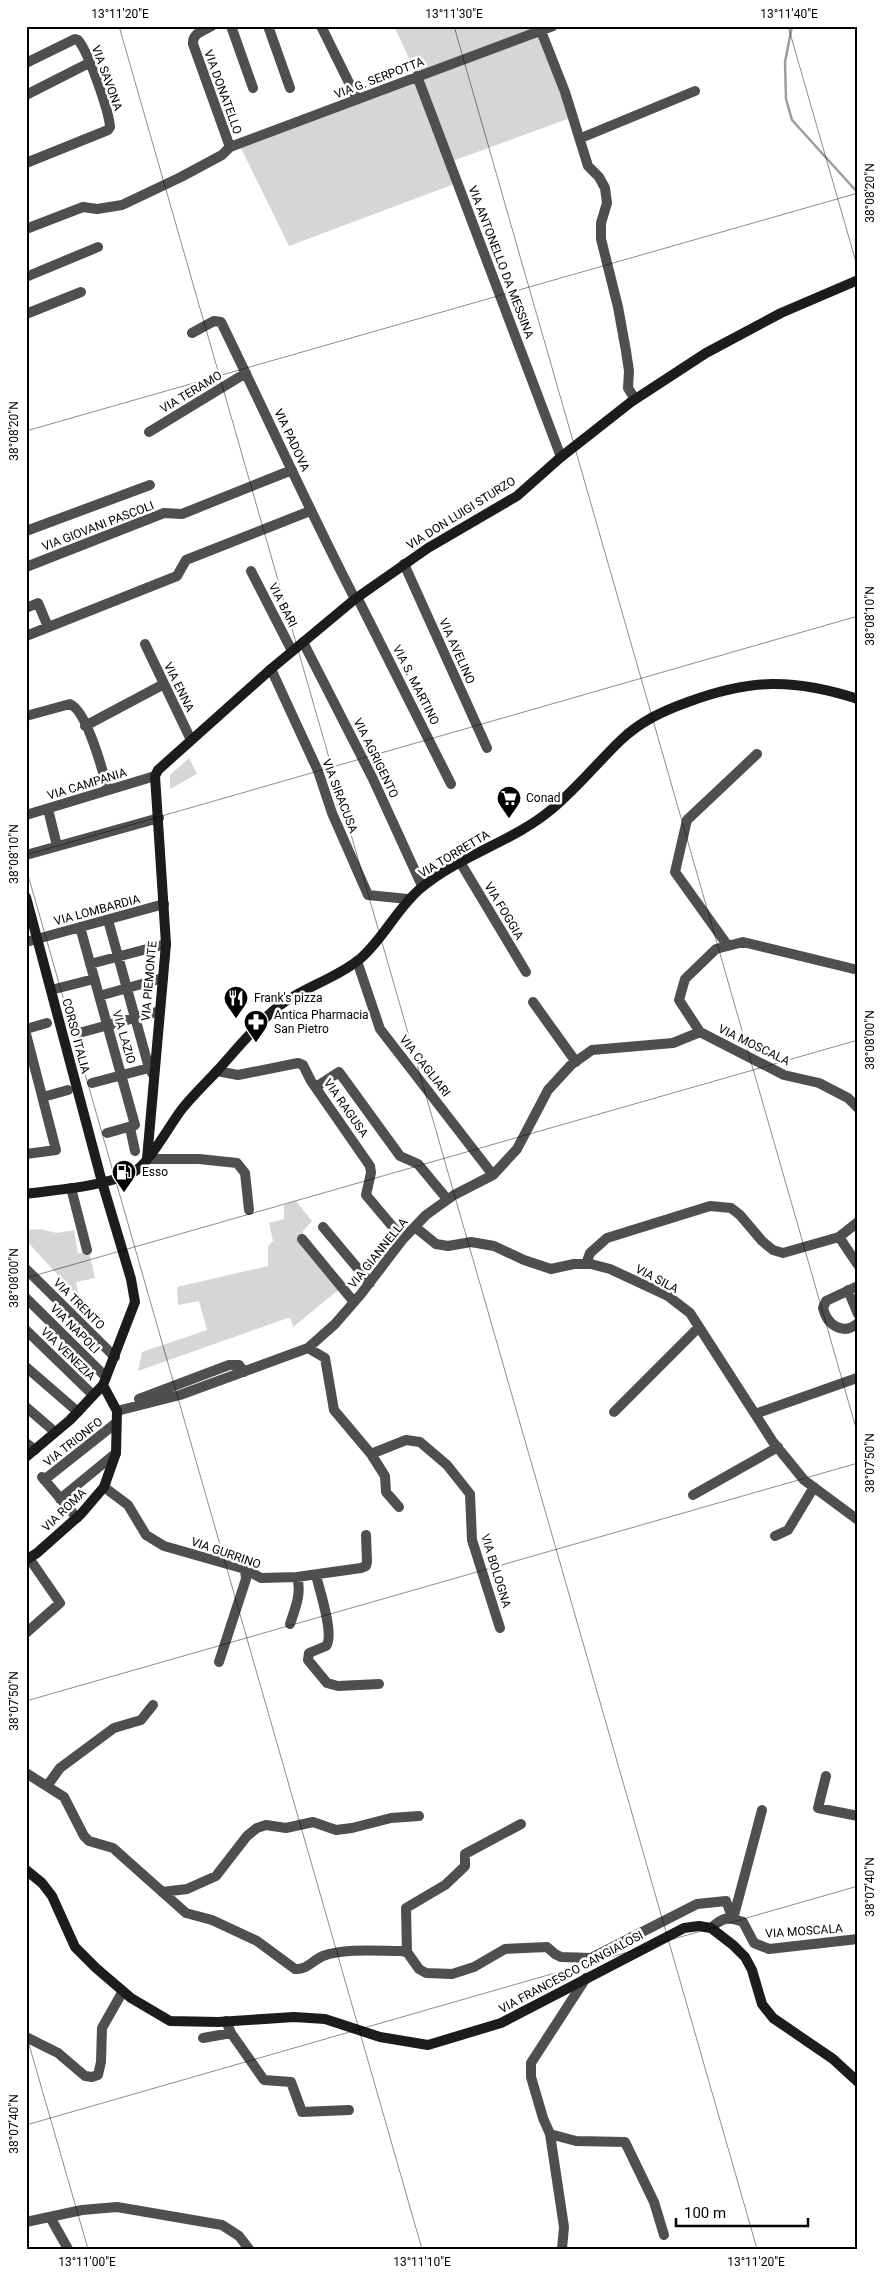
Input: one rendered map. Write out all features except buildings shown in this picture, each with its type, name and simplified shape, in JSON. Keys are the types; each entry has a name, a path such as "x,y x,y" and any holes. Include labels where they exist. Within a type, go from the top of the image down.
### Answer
{"street":[{"name":"VIA DONATELLO","path":"212,26 196,34 192,44 230,148"},
{"path":"231,26 253,88"},
{"path":"268,26 290,88"},
{"path":"321,26 357,99"},
{"name":"VIA G. SERPOTTA","path":"26,229 82,207 97,209 122,204 181,177 222,155 230,148 538,30 553,26"},
{"path":"538,30 581,138 588,166 599,177 605,188 607,203 601,223 601,239 618,307 628,364 628,388 635,399"},
{"name":"VIA SAVONA","path":"26,63 75,39 81,43 110,123 108,130 26,163"},
{"path":"26,95 89,63"},
{"name":"VIA ANTONELLO DA MESSINA","path":"417,76 561,457"},
{"path":"581,138 694,91"},
{"path":"26,277 98,247"},
{"name":"VIA DON LUIGI STURZO","path":"155,776 164,764 271,669 356,598 404,564 517,496 561,457 635,399 706,353 781,312 858,280"},
{"path":"26,314 81,292"},
{"name":"VIA PADOVA","path":"192,333 214,321 221,322 310,511 356,598"},
{"name":"VIA TERAMO","path":"149,432 246,373"},
{"name":"VIA GIOVANI PASCOLI","path":"26,567 164,513 187,512 292,470"},
{"path":"26,531 150,485"},
{"path":"26,636 177,576 186,560 310,511"},
{"name":"VIA AVELINO","path":"404,564 487,748"},
{"name":"VIA BARI","path":"251,571 292,651"},
{"name":"VIA S. MARTINO","path":"356,598 451,784"},
{"path":"26,608 38,603 48,627"},
{"name":"VIA AGRIGENTO","path":"304,642 373,779 422,886"},
{"name":"VIA ENNA","path":"145,644 191,740"},
{"name":"VIA SIRACUSA","path":"271,669 318,771 332,813 368,894 408,900"},
{"path":"85,726 164,684"},
{"name":"VIA TORRETTA","path":"26,1194 102,1182 134,1172 147,1159 182,1109 275,1009 357,961 379,940 408,900 422,886 460,862 535,822 566,796 621,740 649,719 712,694 750,684 816,686 858,699"},
{"path":"26,716 70,704 78,708 95,746 108,790"},
{"path":"728,946 675,872 687,820 757,754"},
{"name":"VIA CAMPANIA","path":"26,815 155,776"},
{"name":"VIA PIEMONTE","path":"147,1159 152,1072 166,944 155,776"},
{"path":"48,809 57,846"},
{"path":"26,855 159,818"},
{"name":"VIA FOGGIA","path":"460,862 526,972"},
{"name":"CORSO ITALIA","path":"26,897 102,1182 131,1279 135,1302 104,1381"},
{"name":"VIA LOMBARDIA","path":"26,942 164,904"},
{"path":"92,1084 122,1075 152,1072 108,920"},
{"name":"VIA LAZIO","path":"80,927 135,1125 132,1126 131,1134 135,1151"},
{"name":"VIA MOSCALA","path":"858,970 743,942 716,949 685,979 679,1000 700,1032 784,1075 819,1083 848,1098 858,1108"},
{"path":"90,964 166,944"},
{"name":"VIA CAGLIARI","path":"357,961 380,1029 493,1175"},
{"path":"99,996 163,978"},
{"path":"51,990 94,979"},
{"path":"533,1002 576,1062"},
{"path":"78,1033 160,1011"},
{"path":"26,1029 47,1023"},
{"name":"VIA GIANNELLA","path":"117,1411 180,1395 308,1348 335,1324 370,1283 402,1239 426,1214 447,1200 493,1175 516,1148 548,1090 576,1062 592,1050 673,1043 700,1032"},
{"path":"26,1034 56,1150 26,1154"},
{"name":"VIA RAGUSA","path":"217,1071 238,1074 298,1063 303,1065 316,1088 370,1166 371,1173 366,1195 402,1239"},
{"path":"316,1088 339,1072 400,1156 418,1164 447,1200"},
{"path":"43,1097 68,1090"},
{"path":"108,1133 132,1126"},
{"path":"147,1159 199,1159 237,1163 245,1172 249,1210"},
{"path":"71,1188 87,1250"},
{"path":"586,1264 590,1253 608,1238 710,1206 731,1208 740,1215 762,1241 773,1250 783,1253 839,1237 858,1222"},
{"path":"323,1227 370,1283"},
{"name":"VIA SILA","path":"414,1227 436,1244 448,1246 471,1242 494,1246 524,1260 550,1269 574,1264 586,1264 610,1269 668,1296 690,1313 755,1414 804,1480 858,1520"},
{"path":"839,1237 858,1265"},
{"path":"302,1239 354,1302"},
{"name":"VIA TRENTO","path":"26,1269 115,1357"},
{"path":"858,1286 823,1304 824,1314 831,1325 841,1329 856,1326 858,1323"},
{"path":"848,1290 858,1314"},
{"name":"VIA NAPOLI","path":"26,1298 104,1381"},
{"path":"614,1412 699,1327"},
{"name":"VIA VENEZIA","path":"26,1330 93,1395"},
{"path":"308,1348 325,1358 334,1410 371,1454 385,1476 386,1492 399,1507"},
{"path":"139,1399 229,1364 239,1365 244,1372"},
{"path":"26,1367 78,1412"},
{"path":"755,1414 857,1378"},
{"path":"26,1458 30,1447 56,1432 78,1412 104,1381 117,1411"},
{"path":"26,1407 56,1432"},
{"name":"VIA ROMA","path":"28,1558 77,1518 104,1487 116,1453 117,1411"},
{"name":"VIA TRIONFO","path":"60,1498 42,1478 116,1423"},
{"name":"VIA BOLOGNA","path":"371,1454 406,1440 420,1442 447,1465 470,1494 472,1540 500,1628"},
{"path":"693,1495 778,1447"},
{"path":"77,1518 60,1498 116,1453"},
{"name":"VIA GURRINO","path":"104,1487 128,1505 146,1535 164,1546 245,1569 261,1578 316,1575 366,1566 366,1535"},
{"path":"775,1536 788,1530 814,1487"},
{"path":"26,1633 60,1603 28,1558"},
{"path":"220,1662 246,1578 245,1569"},
{"path":"316,1575 329,1639 326,1646 308,1653 308,1660 327,1683 338,1686 379,1684"},
{"path":"290,1624 297,1604 300,1586 297,1577"},
{"path":"46,1786 60,1768 114,1728 141,1720 153,1705"},
{"path":"26,1773 64,1797 81,1830 89,1841 113,1848 186,1912 212,1920 257,1941 295,1969 303,1968 322,1956 334,1954 407,1952 406,1908 445,1886 465,1866 465,1854 470,1850 497,1838 521,1824"},
{"path":"826,1776 818,1808 858,1816"},
{"path":"762,1810 734,1919 721,1919 711,1928 745,1957 752,1970 762,2004 773,2018 833,2059 854,2076 858,2082"},
{"path":"162,1892 187,1889 216,1876 247,1836 257,1828 266,1825 286,1828 313,1822 336,1830 391,1818 419,1816"},
{"name":"VIA FRANCESCO CANGIALOSI","path":"26,1870 42,1883 52,1896 75,1947 123,1991 170,2021 226,2021 294,2017 325,2019 380,2037 428,2045 501,2023 684,1928 699,1926 711,1928"},
{"name":"VIA MOSCALA","path":"407,1952 419,1969 426,1972 452,1974 474,1967 505,1949 547,1947 555,1954 561,1956 591,1958 697,1904 726,1901 734,1919 743,1922 754,1943 769,1949 858,1939"},
{"path":"562,2249 564,2227 550,2134 543,2118 531,2077 531,2064 586,1978"},
{"path":"26,2037 58,2053 85,2076 92,2077 98,2074 102,2062 102,2028 123,1991"},
{"path":"226,2021 231,2032 264,2080 291,2082 302,2112 350,2110"},
{"path":"203,2038 231,2032"},
{"path":"550,2134 576,2141 625,2142 654,2202 664,2235"},
{"path":"26,2222 82,2210 116,2207 222,2225 239,2236 250,2249"},
{"path":"50,2217 68,2249"}],"shaded area":[{"path":"394,26 535,26 570,118 450,162 457,183 289,246 239,144 417,76"},
{"path":"189,758 197,774 170,789 170,775"},
{"path":"296,1201 312,1221 303,1231 302,1239 342,1287 293,1327 291,1319 288,1318 138,1371 142,1352 207,1330 199,1301 178,1305 177,1287 268,1266 268,1246 273,1241 269,1223 284,1219 284,1205"},
{"path":"41,1229 57,1233 74,1230 78,1253 89,1252 95,1278 76,1282 78,1292 74,1293 26,1240 26,1230"}],"waterway":[{"path":"792,26 785,62 786,99 792,120 858,193"}],"place":[{"name":"Conad","path":"509,819"},
{"name":"Frank's pizza","path":"236,1019"},
{"name":"Antica Pharmacia San Pietro","path":"256,1043"},
{"name":"Esso","path":"124,1193"}]}
